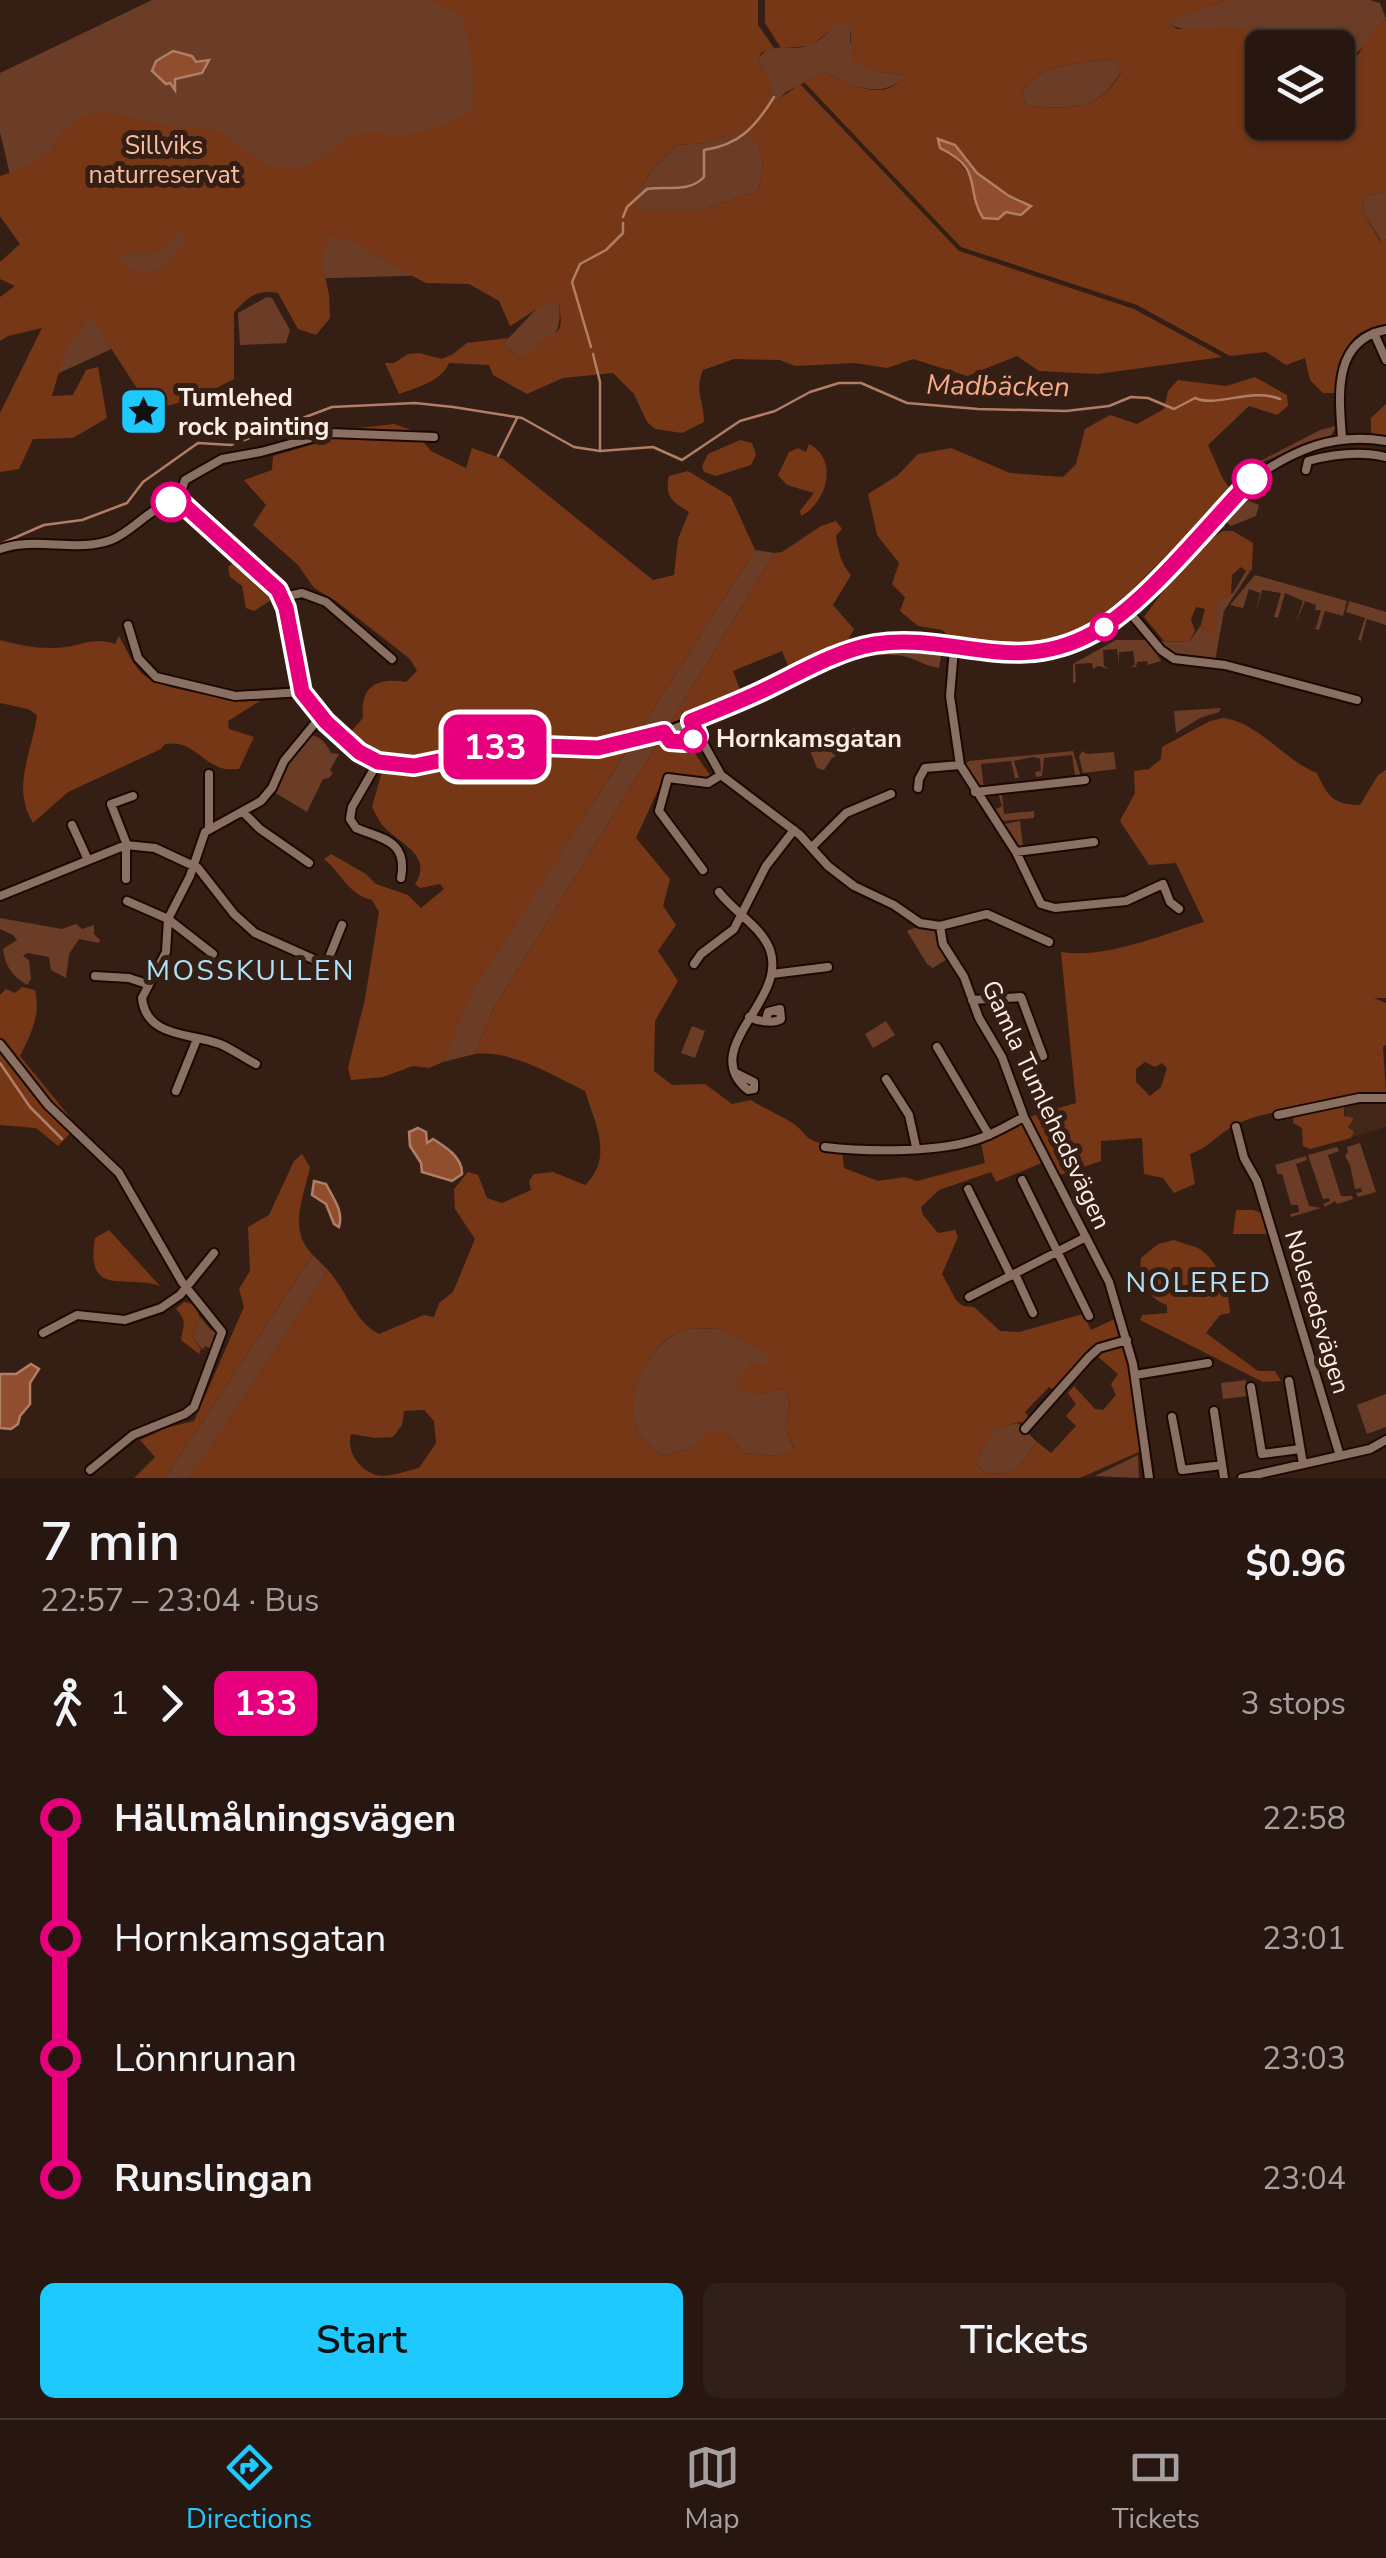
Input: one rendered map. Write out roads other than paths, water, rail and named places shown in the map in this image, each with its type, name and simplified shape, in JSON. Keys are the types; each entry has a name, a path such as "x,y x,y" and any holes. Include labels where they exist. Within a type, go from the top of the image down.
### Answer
{"street":[{"path":"1342,438 1342,372 1352,349 1374,332 1386,330"},
{"path":"1374,332 1386,360"},
{"path":"178,502 185,480 222,459 330,434 434,437"},
{"path":"0,549 30,542 106,542 166,504 178,502 257,569 283,598 302,692 321,716 359,752 378,762 414,766 516,745 598,748 664,732 858,648 905,642 1017,654 1056,649 1092,634 1126,608 1252,479 1298,452 1342,438 1386,441"},
{"path":"1306,470 1308,461 1333,456 1386,456"},
{"path":"283,598 302,592 326,602 392,659"},
{"path":"1126,608 1174,660 1225,665 1357,700"},
{"path":"128,625 138,658 156,676 235,696 302,692"},
{"path":"954,649 950,696 960,765 1016,852 1039,901 1048,908 1126,901 1163,884 1170,902 1179,908"},
{"path":"256,1064 217,1043 169,1031 151,1021 142,1001 166,952 168,919 194,866 201,838 209,828 244,812 268,793 284,760 321,716"},
{"path":"691,721 721,775 794,830 854,886 920,923 940,926 987,914 1049,942"},
{"path":"378,762 352,807 350,818 356,828 382,835 399,852 403,862 401,878"},
{"path":"918,788 926,768 960,765"},
{"path":"209,774 209,828"},
{"path":"703,870 662,818 659,801 668,778 708,783 721,775"},
{"path":"975,792 1085,780"},
{"path":"812,847 846,814 891,794"},
{"path":"126,878 126,845 111,804 133,796"},
{"path":"244,812 309,862"},
{"path":"72,825 88,860"},
{"path":"694,964 701,954 729,934 766,866 794,830"},
{"path":"1016,852 1094,842"},
{"path":"0,896 126,845 156,848 194,866 255,933 340,971"},
{"path":"719,892 767,944 772,974 766,994 749,1017 734,1052 736,1074"},
{"path":"127,901 168,919 213,954"},
{"path":"326,964 342,924"},
{"name":"Gamla Tumlehedsvägen","path":"940,926 943,944 964,977 1002,1057 1024,1117 1109,1282 1128,1340 1149,1478"},
{"path":"772,974 828,967"},
{"path":"95,976 129,978 147,984"},
{"path":"972,1000 1021,997 1043,1056"},
{"path":"749,1017 766,1020"},
{"path":"176,1090 198,1039"},
{"path":"0,1044 48,1104 119,1172 187,1288 222,1332 194,1407 132,1435 90,1470"},
{"path":"937,1047 989,1135"},
{"path":"886,1079 909,1115 916,1147"},
{"path":"1278,1115 1343,1101 1386,1098"},
{"path":"825,1147 869,1151 962,1143 989,1135 1024,1117"},
{"name":"Noleredsvägen","path":"1236,1127 1244,1158 1256,1178 1340,1456"},
{"path":"1022,1180 1089,1316"},
{"path":"968,1189 1033,1313"},
{"path":"969,1296 1086,1237"},
{"path":"43,1333 78,1315 125,1320 161,1308 187,1288 214,1253"},
{"path":"1025,1430 1089,1356 1099,1348 1128,1340"},
{"path":"1135,1375 1208,1362"},
{"path":"1289,1382 1303,1464"},
{"path":"1251,1387 1262,1454 1300,1449"},
{"path":"1214,1410 1224,1478"},
{"path":"1172,1418 1182,1470 1222,1465"},
{"path":"1242,1478 1383,1446"}],"waterway":[{"path":"623,217 627,207 647,189 685,187 698,182 704,177 704,150 737,139 761,117 774,97"},
{"path":"591,347 572,282 580,264 606,250 623,233 623,223"},
{"path":"593,354 600,382 600,449"},
{"name":"Madbäcken","path":"0,544 44,525 82,520 127,503 143,482 198,443 231,445 332,407 415,403 453,407 522,418 574,447 600,451 653,447 682,460 740,421 775,411 810,392 839,383 861,383 907,403 978,409 1066,411 1109,406 1131,397 1148,398 1174,409 1195,398 1213,401 1258,395 1280,399"},
{"path":"498,456 517,418"},
{"path":"0,1063 30,1107 62,1139"}],"place":[{"name":"Tumlehed rock painting","path":"143,412"},
{"name":"Hornkamsgatan","path":"693,739"}],"district":[{"name":"MOSSKULLEN","path":"251,971"},
{"name":"NOLERED","path":"1199,1283"}],"park label":[{"name":"Sillviks naturreservat","path":"164,160"}]}
